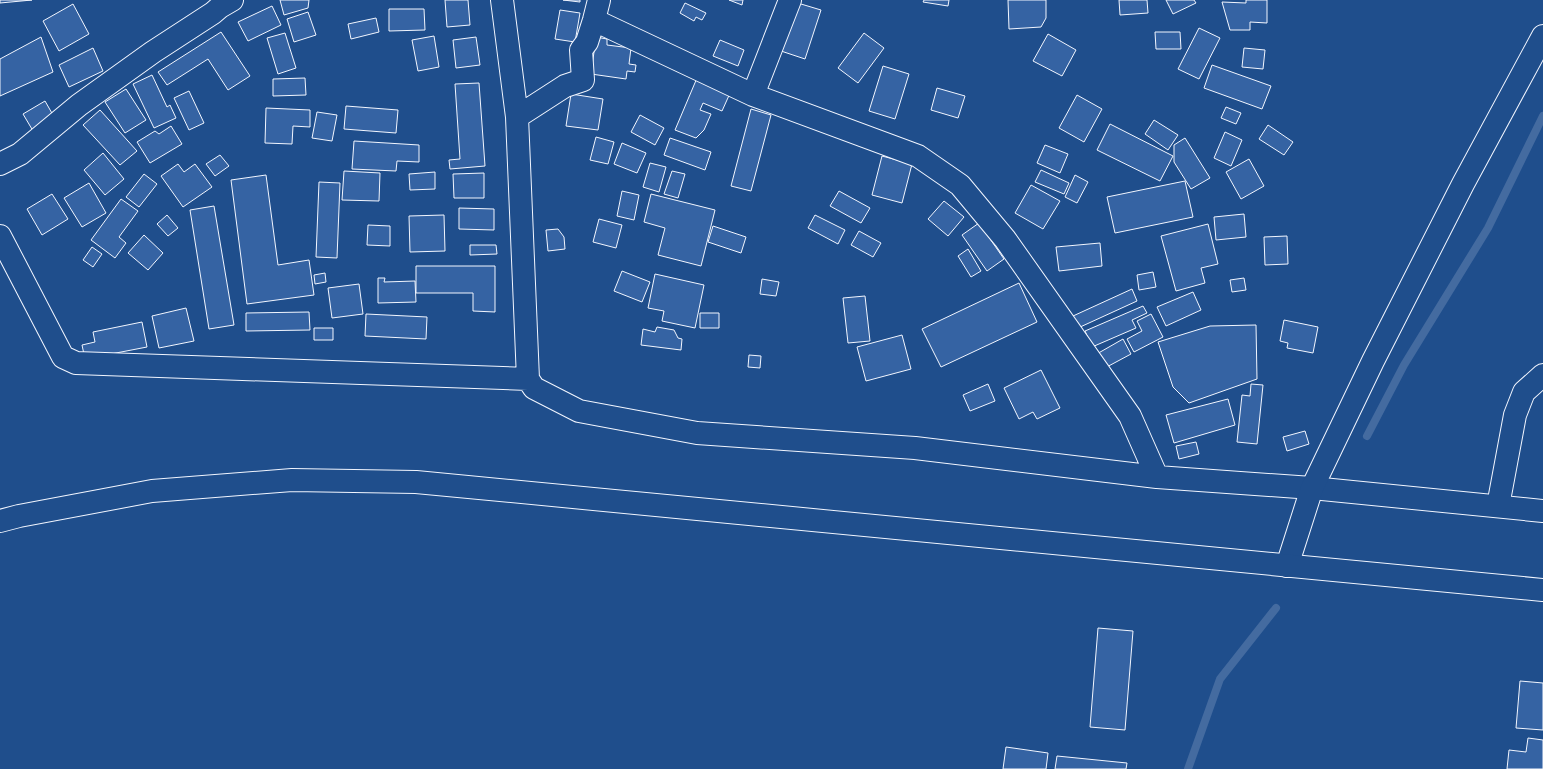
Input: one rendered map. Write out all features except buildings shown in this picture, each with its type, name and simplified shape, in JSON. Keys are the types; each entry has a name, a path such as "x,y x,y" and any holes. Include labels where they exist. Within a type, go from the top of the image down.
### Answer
{"main road":[{"path":"0,164 20,154 79,105 153,52 232,0"},
{"path":"502,0 517,117 528,380 534,388 579,411 697,434 916,448 1157,477 1312,488 1543,511"},
{"path":"753,95 790,0"},
{"path":"517,117 565,86 583,80 581,50 587,42 596,10 753,95 918,156 960,185 1005,238 1130,416 1157,477"},
{"path":"1287,566 1312,488 1373,361 1463,184 1543,36"},
{"path":"0,236 63,357 76,363 528,380"},
{"path":"1498,506 1515,415 1524,392 1543,375"},
{"path":"0,521 19,516 152,491 292,480 416,482 1543,590"}],"waterway":[{"path":"1367,436 1404,365 1488,228 1543,116"},
{"path":"1188,769 1220,679 1276,608"}]}
